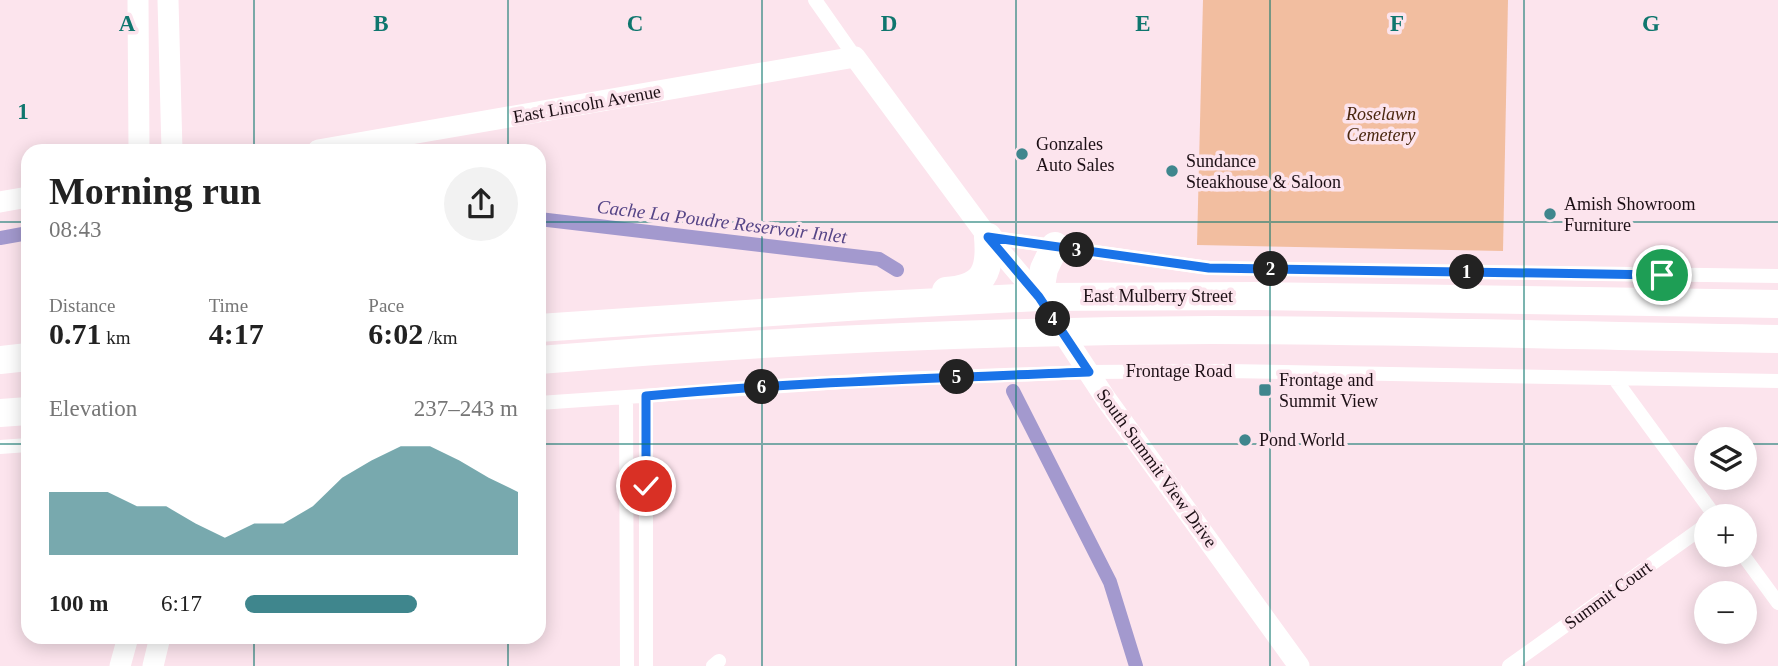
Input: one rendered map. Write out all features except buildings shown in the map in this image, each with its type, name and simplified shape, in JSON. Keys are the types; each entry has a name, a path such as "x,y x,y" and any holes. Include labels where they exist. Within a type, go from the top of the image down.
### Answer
{"highway":[{"path":"862,306 906,293 956,290 973,285 985,273 988,264 988,237"},
{"path":"1039,297 1044,269 1055,247"},
{"name":"East Mulberry Street","path":"546,328 1039,297 1260,296 1778,304"},
{"name":"East Mulberry Street","path":"546,359 678,348 949,334 1061,332 1213,330 1778,339"},
{"path":"0,360 21,358"},
{"path":"0,370 21,368"},
{"path":"0,403 21,402"},
{"path":"0,413 21,412"}],"street":[{"path":"138,0 139,144"},
{"path":"168,0 172,144"},
{"name":"South Summit View Drive","path":"815,0 988,237 1039,297 1106,399 1299,666"},
{"name":"East Lincoln Avenue","path":"353,144 855,57"},
{"path":"0,202 21,198"},
{"path":"988,237 1209,268 1778,276"},
{"name":"Frontage Road","path":"546,403 846,382 1089,372 1227,371 1778,381"},
{"path":"1614,379 1706,504"},
{"path":"646,396 646,666"},
{"path":"626,397 627,666"},
{"path":"0,447 21,446"},
{"name":"Summit Court","path":"1509,666 1694,534"},
{"path":"1752,567 1778,603"},
{"path":"120,666 126,644"},
{"path":"153,666 158,644"}],"green space":[{"name":"Roselawn Cemetery","path":"1203,0 1508,0 1503,251 1197,245"}],"waterway":[{"name":"Cache La Poudre Reservoir Inlet","path":"546,220 879,259 897,270"},
{"name":"Cache La Poudre Reservoir Inlet","path":"0,238 21,234"},
{"name":"Cache La Poudre Reservoir Inlet","path":"1013,391 1110,582 1136,666"}],"place":[{"name":"Gonzales Auto Sales","path":"1022,154"},
{"name":"Sundance Steakhouse & Saloon","path":"1172,171"},
{"name":"Amish Showroom Furniture","path":"1550,214"},
{"name":"Frontage and Summit View","path":"1265,390"},
{"name":"Pond World","path":"1245,440"}],"route":[{"path":"646,486 646,396 715,389 872,380 1089,372 1039,297 988,237 1209,268 1662,275"}]}
